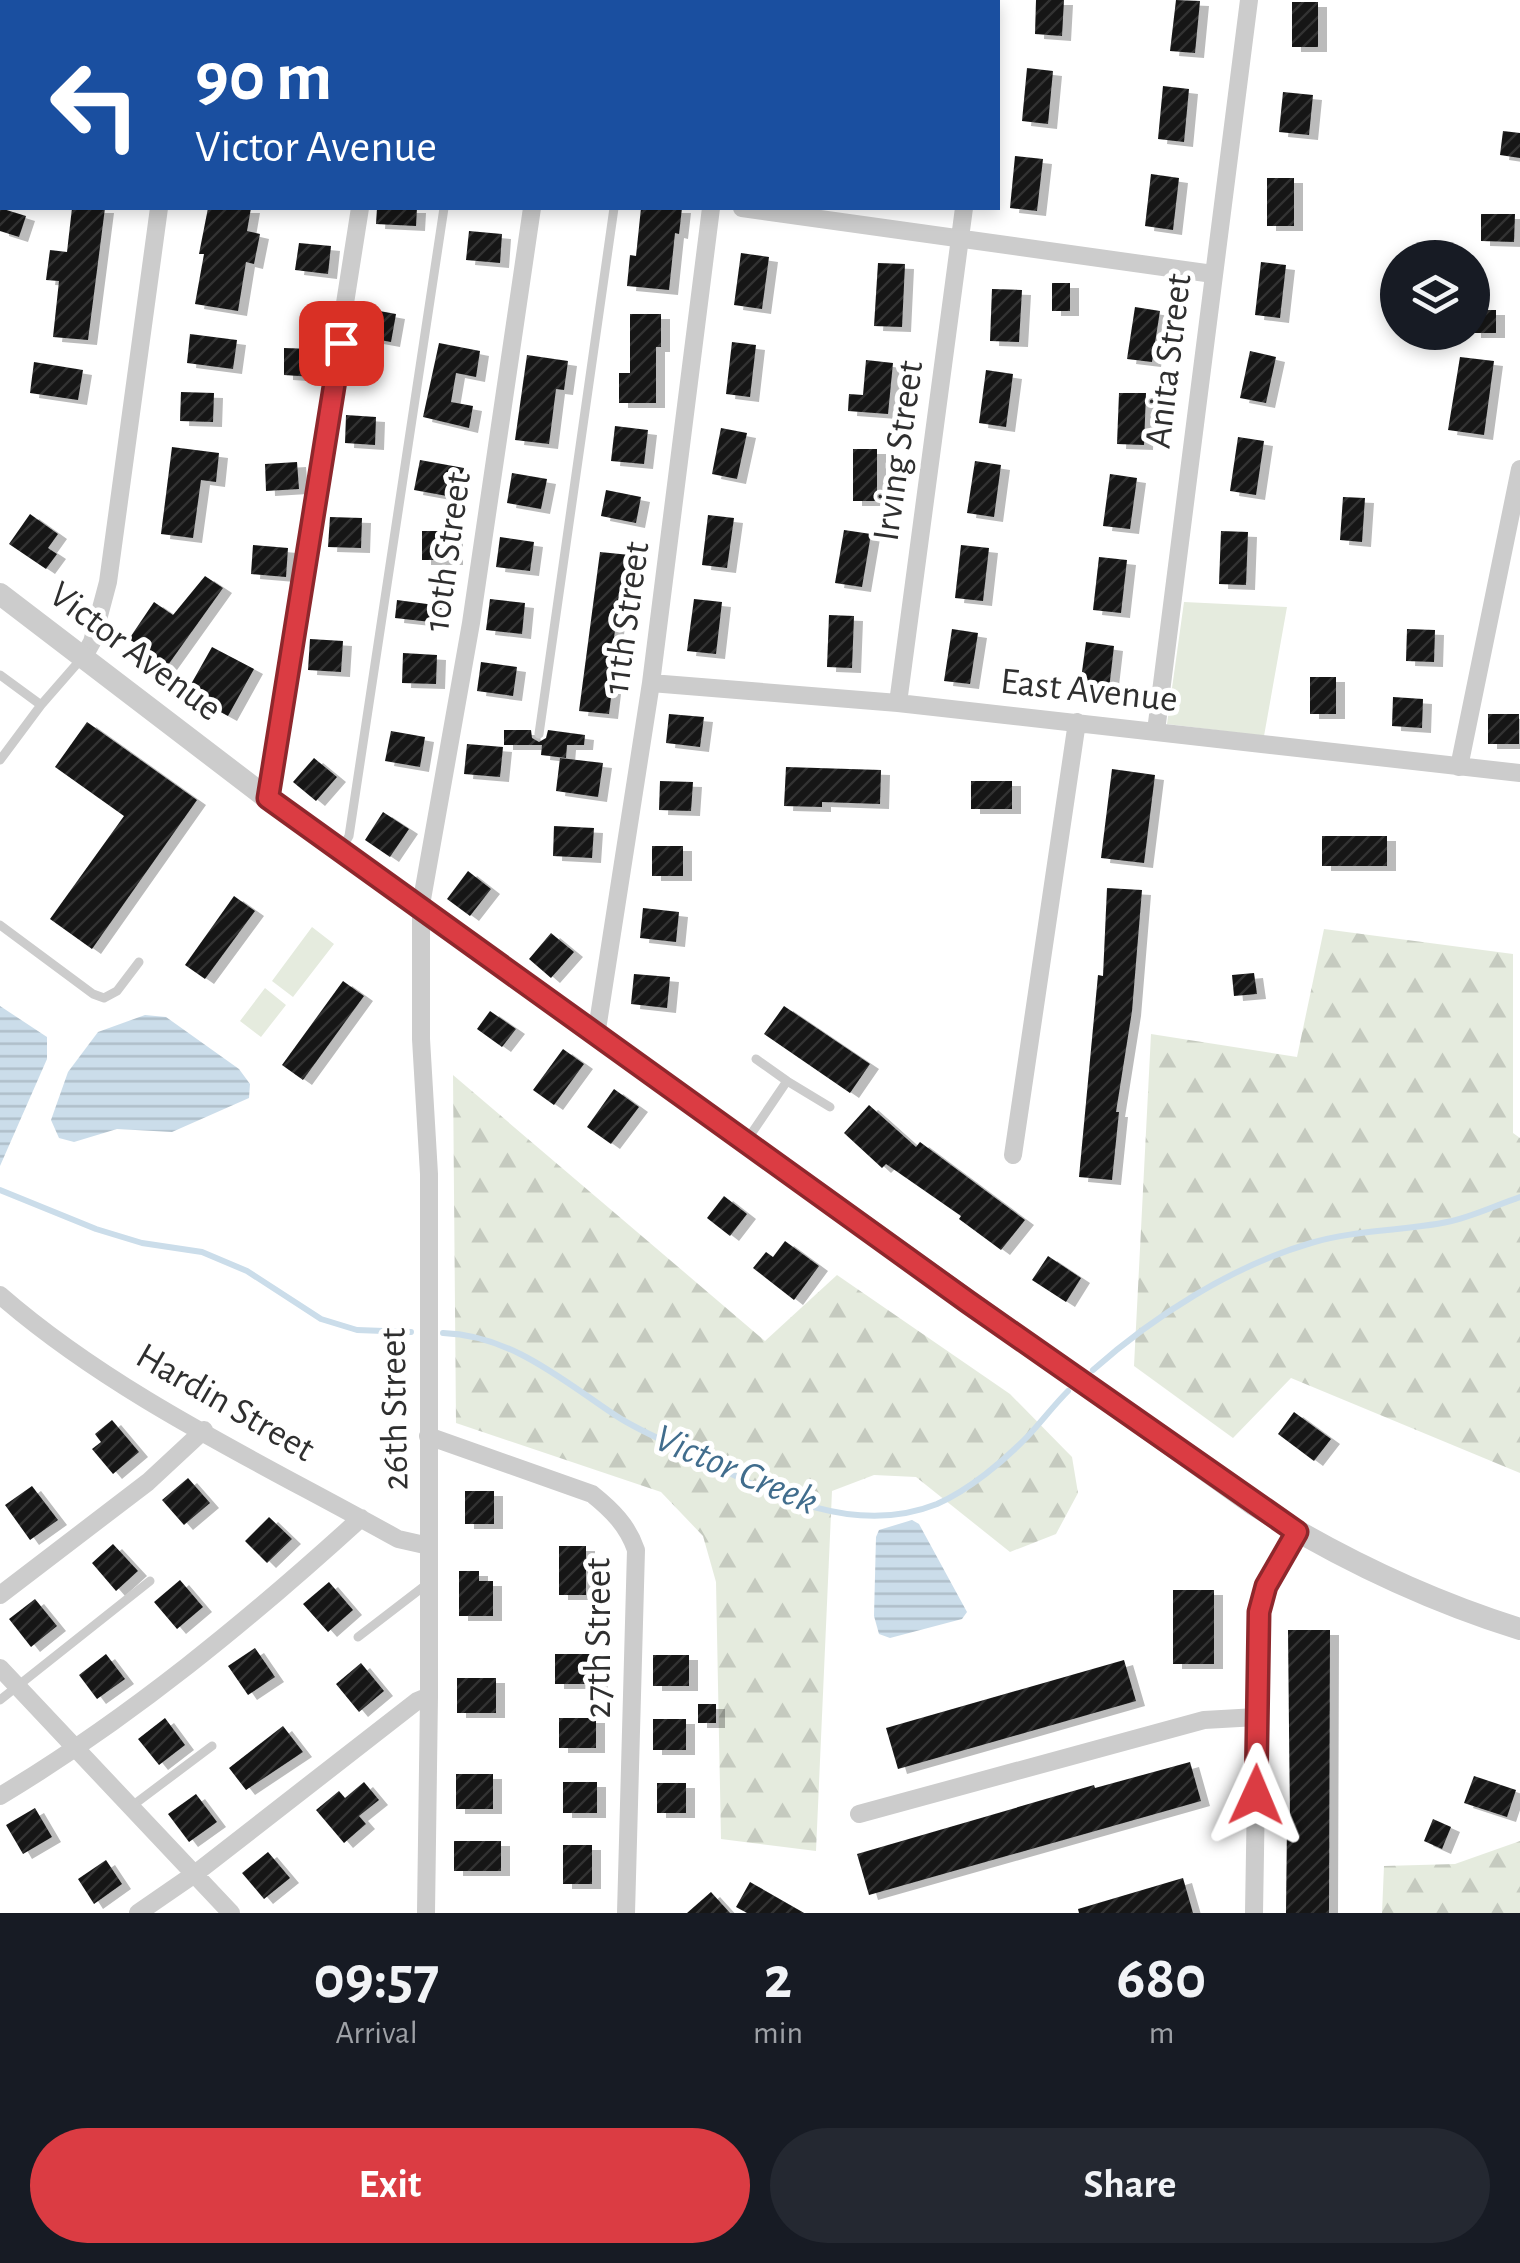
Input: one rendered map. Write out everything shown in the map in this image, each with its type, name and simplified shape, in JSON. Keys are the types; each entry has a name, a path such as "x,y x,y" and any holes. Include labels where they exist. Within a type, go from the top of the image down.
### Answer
{"street":[{"name":"Anita Street","path":"1156,731 1249,0"},
{"path":"84,656 92,642 108,582 159,210"},
{"path":"268,798 360,210"},
{"name":"10th Street","path":"421,906 471,623 532,210"},
{"name":"11th Street","path":"596,1036 651,683 711,210"},
{"path":"757,210 1214,274"},
{"name":"Irving Street","path":"898,703 964,210"},
{"path":"1459,766 1520,470"},
{"name":"Victor Avenue","path":"0,594 268,798 1254,1504 1297,1532 1389,1581 1520,1629"},
{"name":"East Avenue","path":"651,683 898,703 1520,774"},
{"path":"1013,1155 1078,722"},
{"name":"26th Street","path":"421,906 421,1039 428,1174 430,1546 426,1913"},
{"name":"Hardin Street","path":"0,1295 99,1369 398,1538 430,1546"},
{"path":"0,1595 148,1482 204,1430"},
{"name":"27th Street","path":"428,1436 592,1494 616,1515 633,1542 636,1550 626,1913"},
{"path":"0,1796 75,1748 232,1630 361,1518"},
{"path":"1254,1913 1259,1612 1266,1586 1297,1532"},
{"path":"0,1668 231,1913"},
{"path":"138,1913 196,1873 418,1701 430,1696"},
{"path":"859,1814 1204,1720 1257,1716"}],"lane":[{"path":"341,850 349,836 352,818 444,210"},
{"path":"539,734 614,210"},
{"path":"0,760 84,656"},
{"path":"0,675 41,705"},
{"path":"0,925 93,994 104,998 117,991 139,962"},
{"path":"756,1059 830,1107"},
{"path":"745,1142 787,1081"},
{"path":"0,1700 150,1580"},
{"path":"358,1637 430,1582"},
{"path":"132,1806 212,1746"}],"green space":[{"path":"1184,602 1287,607 1264,736 1167,724"},
{"path":"312,927 334,944 293,997 272,981"},
{"path":"1324,929 1513,954 1513,1133 1520,1138 1520,1473 1291,1378 1233,1438 1134,1366 1151,1034 1297,1057"},
{"path":"265,988 286,1005 261,1037 240,1021"},
{"path":"453,1075 765,1341 837,1275 1010,1394 1072,1457 1078,1493 1056,1534 1010,1552 916,1477 874,1475 832,1491 816,1851 721,1839 716,1582 703,1536 661,1492 456,1423"},
{"path":"1520,1841 1520,1913 1382,1913 1384,1866 1455,1864"}],"water":[{"path":"0,1006 47,1037 47,1059 0,1166"},
{"path":"145,1015 166,1017 239,1069 250,1084 249,1098 172,1132 117,1129 74,1142 59,1138 51,1120 68,1072 98,1032"},
{"path":"912,1520 919,1524 967,1612 962,1619 890,1638 879,1634 874,1616 876,1537 879,1530"}],"building":[{"path":"1036,0 1064,0 1062,36 1035,34"},
{"path":"1176,0 1200,1 1195,53 1170,51"},
{"path":"1292,2 1318,2 1318,47 1292,47"},
{"path":"1027,68 1053,71 1048,124 1022,121"},
{"path":"1163,86 1189,89 1184,142 1158,139"},
{"path":"1283,92 1313,95 1309,135 1279,132"},
{"path":"1503,131 1520,133 1520,158 1500,155"},
{"path":"1015,156 1043,159 1037,211 1010,208"},
{"path":"1151,174 1179,178 1173,230 1145,226"},
{"path":"1267,178 1294,178 1294,226 1267,226"},
{"path":"0,210 26,216 19,237 0,231"},
{"path":"72,210 105,210 88,340 53,337 59,281 46,280 50,250 67,252"},
{"path":"208,210 251,210 247,231 260,234 254,264 246,262 238,311 195,304 204,254 199,254"},
{"path":"377,210 417,210 416,226 376,224"},
{"path":"641,210 682,210 679,234 675,233 669,290 627,286 630,255 636,256"},
{"path":"1481,214 1515,214 1514,242 1481,240"},
{"path":"469,231 502,234 500,263 466,260"},
{"path":"299,243 331,246 328,274 295,270"},
{"path":"741,253 769,257 762,309 734,305"},
{"path":"1261,262 1286,265 1280,318 1255,315"},
{"path":"878,263 905,264 902,327 874,326"},
{"path":"1052,283 1070,283 1070,311 1052,311"},
{"path":"992,289 1022,290 1019,342 990,341"},
{"path":"1135,307 1160,311 1152,362 1127,359"},
{"path":"363,308 396,314 391,342 358,336"},
{"path":"1490,310 1496,310 1496,333 1490,333"},
{"path":"630,314 661,314 661,347 656,347 656,403 619,403 619,373 630,373"},
{"path":"190,334 237,340 233,369 187,363"},
{"path":"732,342 756,345 750,397 726,394"},
{"path":"439,343 480,351 476,377 456,373 451,402 473,406 469,428 423,417"},
{"path":"284,348 314,349 314,377 284,375"},
{"path":"1250,351 1276,357 1266,403 1240,398"},
{"path":"527,355 568,361 564,390 556,389 549,444 515,440"},
{"path":"1460,357 1494,361 1484,435 1448,430"},
{"path":"866,360 893,363 888,414 848,411 849,394 863,395"},
{"path":"34,362 83,370 78,400 30,393"},
{"path":"986,370 1013,374 1006,427 979,423"},
{"path":"181,392 214,393 213,422 180,421"},
{"path":"1119,393 1146,393 1144,445 1117,444"},
{"path":"346,415 376,417 375,445 345,443"},
{"path":"615,426 648,430 644,464 611,461"},
{"path":"721,428 747,433 737,479 712,474"},
{"path":"1238,437 1264,441 1256,495 1230,491"},
{"path":"172,447 219,453 216,482 201,480 193,538 161,534"},
{"path":"853,449 877,449 877,501 853,501"},
{"path":"420,460 464,468 458,498 414,490"},
{"path":"975,461 1001,465 994,517 967,513"},
{"path":"297,462 299,489 266,491 265,464"},
{"path":"512,473 547,479 541,509 507,503"},
{"path":"1110,474 1137,478 1130,529 1103,526"},
{"path":"606,490 641,497 636,523 601,516"},
{"path":"1343,497 1365,498 1362,542 1340,540"},
{"path":"30,514 58,534 48,548 57,554 46,569 9,544"},
{"path":"708,515 734,518 727,568 702,565"},
{"path":"330,517 362,518 361,548 328,547"},
{"path":"844,530 871,534 862,587 835,583"},
{"path":"422,531 454,531 454,560 422,560"},
{"path":"1221,531 1248,532 1246,585 1219,584"},
{"path":"500,537 534,542 530,571 496,567"},
{"path":"253,545 288,548 286,577 251,574"},
{"path":"961,545 989,548 983,601 955,598"},
{"path":"600,552 630,555 626,588 620,588 609,714 579,711"},
{"path":"1099,557 1127,560 1121,613 1093,610"},
{"path":"205,576 223,588 168,665 129,639 154,602 173,615"},
{"path":"490,599 525,603 522,634 486,630"},
{"path":"694,599 722,602 716,654 687,651"},
{"path":"397,600 442,606 440,623 395,618"},
{"path":"829,615 854,616 852,668 827,667"},
{"path":"952,629 978,633 970,684 944,681"},
{"path":"1407,629 1435,630 1434,662 1406,661"},
{"path":"310,639 343,641 341,672 308,670"},
{"path":"1086,642 1114,646 1108,698 1079,694"},
{"path":"212,647 254,669 228,716 186,693"},
{"path":"403,653 437,655 436,684 402,683"},
{"path":"481,662 517,667 513,696 477,691"},
{"path":"1310,677 1336,677 1336,714 1310,714"},
{"path":"1393,697 1423,699 1422,728 1392,726"},
{"path":"669,714 704,717 700,747 666,743"},
{"path":"1488,714 1519,714 1519,744 1488,744"},
{"path":"87,722 197,800 92,949 50,919 124,816 55,767"},
{"path":"504,730 531,730 532,738 539,742 546,738 548,730 585,735 584,745 567,745 566,758 541,755 542,745 504,745"},
{"path":"391,731 425,737 420,767 385,761"},
{"path":"467,744 503,747 500,777 464,774"},
{"path":"314,758 337,777 316,801 293,782"},
{"path":"560,758 603,763 598,797 556,791"},
{"path":"786,767 881,770 880,804 822,802 822,807 784,806"},
{"path":"1112,769 1155,775 1144,863 1101,858"},
{"path":"660,781 693,782 691,811 659,810"},
{"path":"971,781 1012,781 1012,809 971,809"},
{"path":"383,812 409,829 390,857 365,840"},
{"path":"554,826 594,828 592,858 553,856"},
{"path":"1322,836 1387,836 1387,866 1322,866"},
{"path":"652,846 683,846 683,876 652,876"},
{"path":"468,871 491,889 470,916 447,899"},
{"path":"1107,888 1142,890 1132,1011 1116,1112 1112,1180 1079,1177 1098,975 1103,976"},
{"path":"234,896 255,911 205,979 185,965"},
{"path":"643,908 679,912 676,942 640,938"},
{"path":"551,933 574,952 551,978 529,959"},
{"path":"1254,973 1257,994 1234,996 1232,975"},
{"path":"634,974 670,977 667,1008 631,1004"},
{"path":"343,981 364,996 303,1080 282,1065"},
{"path":"784,1006 870,1064 850,1093 764,1034"},
{"path":"490,1011 516,1029 502,1047 477,1029"},
{"path":"563,1049 584,1064 554,1105 533,1090"},
{"path":"614,1089 639,1107 611,1144 587,1127"},
{"path":"869,1105 916,1147 920,1142 1025,1220 1001,1250 959,1219 961,1216 886,1164 882,1168 844,1133"},
{"path":"724,1196 747,1214 730,1236 707,1218"},
{"path":"785,1241 819,1266 794,1300 753,1268 766,1252 773,1257"},
{"path":"1048,1256 1081,1278 1066,1302 1032,1280"},
{"path":"1294,1412 1331,1439 1314,1461 1278,1434"},
{"path":"112,1420 139,1452 113,1474 92,1449 101,1442 95,1434"},
{"path":"188,1478 210,1503 184,1525 162,1500"},
{"path":"32,1486 58,1520 30,1540 5,1505"},
{"path":"465,1491 494,1491 494,1524 465,1524"},
{"path":"269,1517 292,1539 267,1563 245,1541"},
{"path":"113,1544 138,1571 116,1591 92,1563"},
{"path":"559,1546 586,1546 586,1595 559,1595"},
{"path":"459,1571 479,1571 479,1581 493,1581 493,1616 459,1616"},
{"path":"180,1580 203,1607 177,1629 154,1602"},
{"path":"329,1582 353,1610 328,1632 303,1604"},
{"path":"1173,1590 1214,1590 1214,1664 1173,1664"},
{"path":"35,1599 57,1626 31,1647 9,1619"},
{"path":"1288,1630 1330,1630 1329,1913 1286,1913 1290,1823"},
{"path":"255,1648 275,1677 248,1695 228,1666"},
{"path":"106,1654 125,1679 97,1699 79,1675"},
{"path":"555,1654 599,1654 599,1684 555,1684"},
{"path":"653,1655 689,1655 689,1686 653,1686"},
{"path":"1124,1660 1136,1701 898,1769 886,1728"},
{"path":"361,1663 384,1691 359,1712 336,1684"},
{"path":"457,1678 496,1678 496,1713 457,1713"},
{"path":"698,1704 716,1704 716,1723 698,1723"},
{"path":"165,1718 185,1745 159,1765 138,1739"},
{"path":"559,1718 596,1718 596,1748 559,1748"},
{"path":"653,1719 686,1719 686,1750 653,1750"},
{"path":"283,1726 303,1752 246,1790 229,1768"},
{"path":"1190,1762 1201,1801 869,1895 857,1854 1094,1785 1095,1788"},
{"path":"456,1774 493,1774 493,1809 456,1809"},
{"path":"1474,1776 1516,1790 1507,1817 1464,1803"},
{"path":"364,1782 379,1800 359,1816 366,1824 344,1843 316,1810 339,1791 345,1798"},
{"path":"563,1782 597,1782 597,1813 563,1813"},
{"path":"657,1783 686,1783 686,1813 657,1813"},
{"path":"196,1794 217,1822 189,1842 168,1814"},
{"path":"35,1808 52,1837 23,1854 6,1825"},
{"path":"1433,1819 1451,1827 1442,1849 1424,1841"},
{"path":"454,1841 501,1841 501,1871 454,1871"},
{"path":"563,1845 592,1845 592,1884 563,1884"},
{"path":"268,1852 290,1878 264,1899 242,1873"},
{"path":"106,1860 122,1884 94,1904 78,1879"},
{"path":"1183,1878 1193,1913 1079,1913 1078,1909"},
{"path":"750,1882 804,1913 747,1913 736,1907"},
{"path":"711,1892 730,1913 687,1913"}],"waterway":[{"name":"Victor Creek","path":"0,1190 96,1229 142,1243 202,1252 247,1271 321,1319 357,1330 411,1332"},
{"name":"Victor Creek","path":"1093,1370 1195,1295 1281,1253 1344,1236 1456,1220 1520,1197"},
{"name":"Victor Creek","path":"443,1333 490,1341 512,1350 641,1430 780,1496 842,1513 873,1516 937,1504 974,1483 1028,1436 1068,1391"}],"route":[{"path":"341,343 268,798 968,1302 1297,1532 1266,1586 1259,1612 1256,1795"}]}
